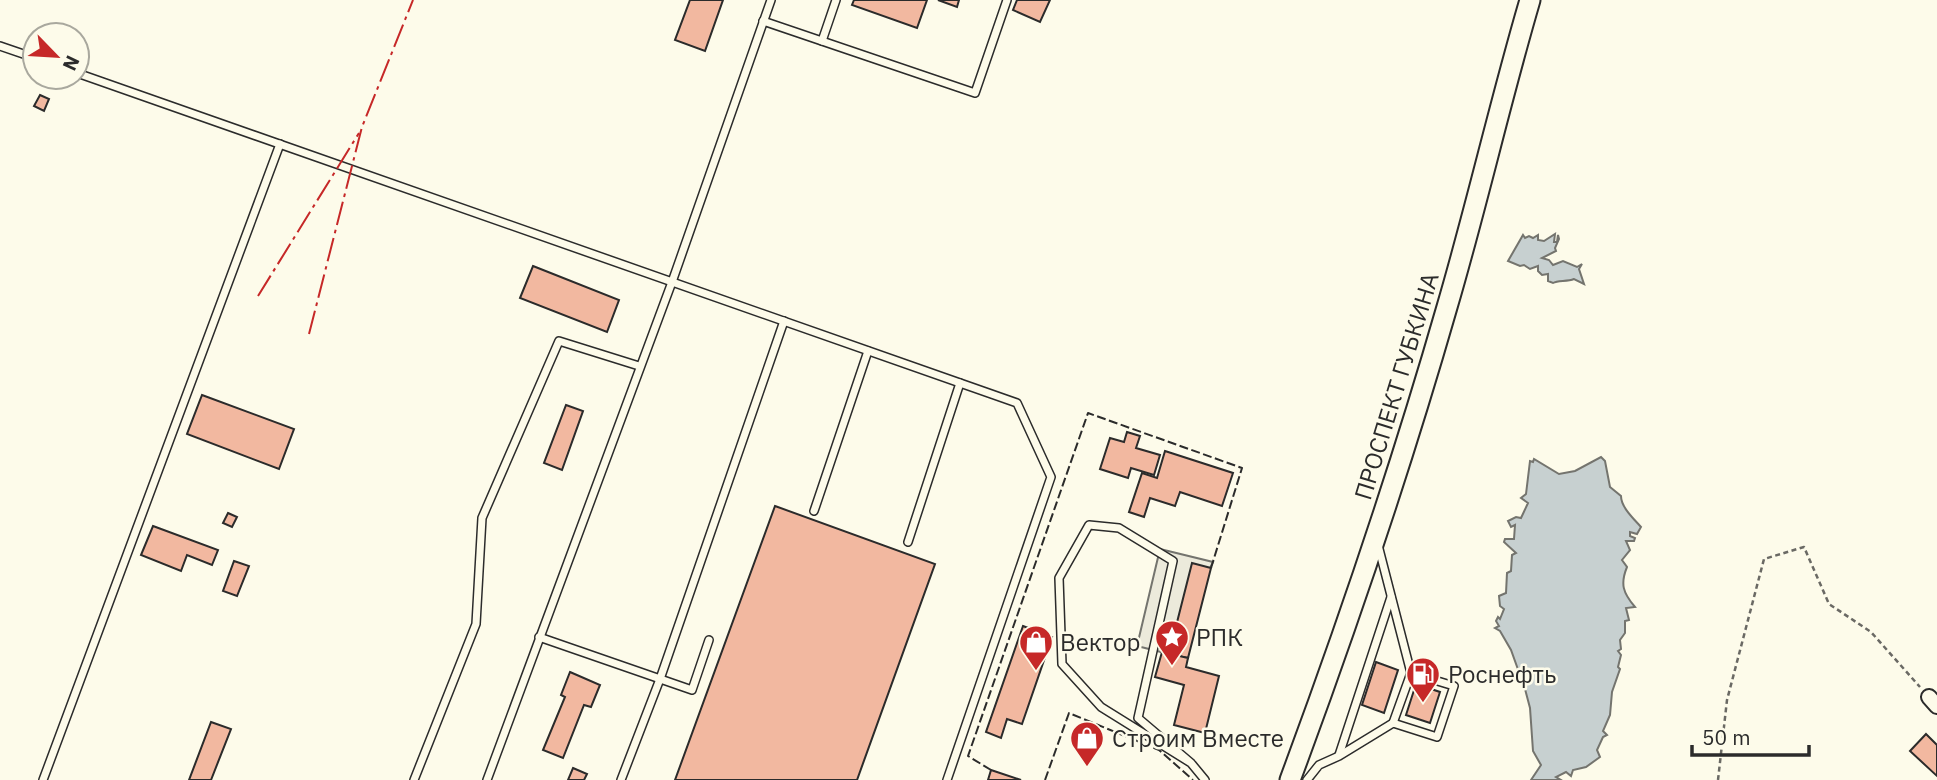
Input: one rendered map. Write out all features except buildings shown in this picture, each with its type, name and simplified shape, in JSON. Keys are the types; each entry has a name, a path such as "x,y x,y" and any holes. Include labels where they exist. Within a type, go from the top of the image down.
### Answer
{"street":[{"name":"ПРОСПЕКТ ГУБКИНА","path":"1290,780 1328,677 1414,419 1530,0"}],"lane":[{"path":"487,780 672,282 771,0"},
{"path":"822,41 836,0"},
{"path":"763,21 975,93 1007,0"},
{"path":"0,46 21,53"},
{"path":"91,78 1017,403 1051,477 947,780"},
{"path":"43,780 280,144"},
{"path":"621,780 660,679 784,321"},
{"path":"414,780 476,624 482,518 559,341 639,366"},
{"path":"814,511 868,351"},
{"path":"908,542 960,383"},
{"path":"1191,763 1101,707 1062,664 1059,578 1089,525 1119,528 1173,561 1138,718 1191,763 1205,780"},
{"path":"1307,780 1319,765 1393,723 1411,673 1375,533"},
{"path":"1339,756 1391,597"},
{"path":"539,637 692,690 709,640"},
{"path":"1393,723 1437,737 1454,686 1411,673"}],"path":[{"path":"1718,780 1727,700 1764,559 1804,547 1829,604 1871,632 1933,701"}],"shaded area":[{"path":"1555,234 1554,242 1557,242 1558,235 1559,239 1556,251 1542,258 1553,265 1563,261 1577,267 1582,264 1579,269 1584,284 1574,279 1553,283 1548,281 1548,274 1542,275 1538,271 1538,266 1530,269 1508,261 1523,235 1525,238 1533,238 1538,235 1538,240 1544,241"},
{"path":"1601,457 1605,461 1610,487 1621,496 1625,508 1641,527 1637,534 1630,532 1630,536 1635,538 1634,541 1626,541 1630,550 1622,560 1627,567 1624,588 1635,607 1626,608 1629,620 1625,621 1625,633 1620,640 1620,669 1612,692 1610,715 1603,731 1607,735 1603,737 1597,750 1600,757 1586,767 1573,770 1571,776 1566,772 1556,777 1561,780 1531,780 1541,765 1533,751 1530,708 1511,650 1500,631 1495,628 1499,626 1496,621 1498,617 1500,619 1504,609 1500,606 1499,596 1506,593 1507,573 1511,571 1512,555 1516,553 1504,542 1505,539 1514,539 1515,525 1511,527 1508,521 1521,518 1528,503 1521,498 1526,494 1530,461 1533,462 1534,459 1559,474 1575,471"},
{"path":"1160,549 1213,562 1169,654 1137,646"}],"fence":[{"path":"991,770 968,756 1088,413 1242,468 1211,568"},
{"path":"1045,780 1069,713 1159,750 1193,780"}],"power":[{"path":"309,334 362,127 413,0"},
{"path":"258,296 359,133"}],"place":[{"name":"РПК","path":"1172,667"},
{"name":"Вектор","path":"1036,672"},
{"name":"Роснефть","path":"1423,704"},
{"name":"Строим Вместе","path":"1087,768"}]}
